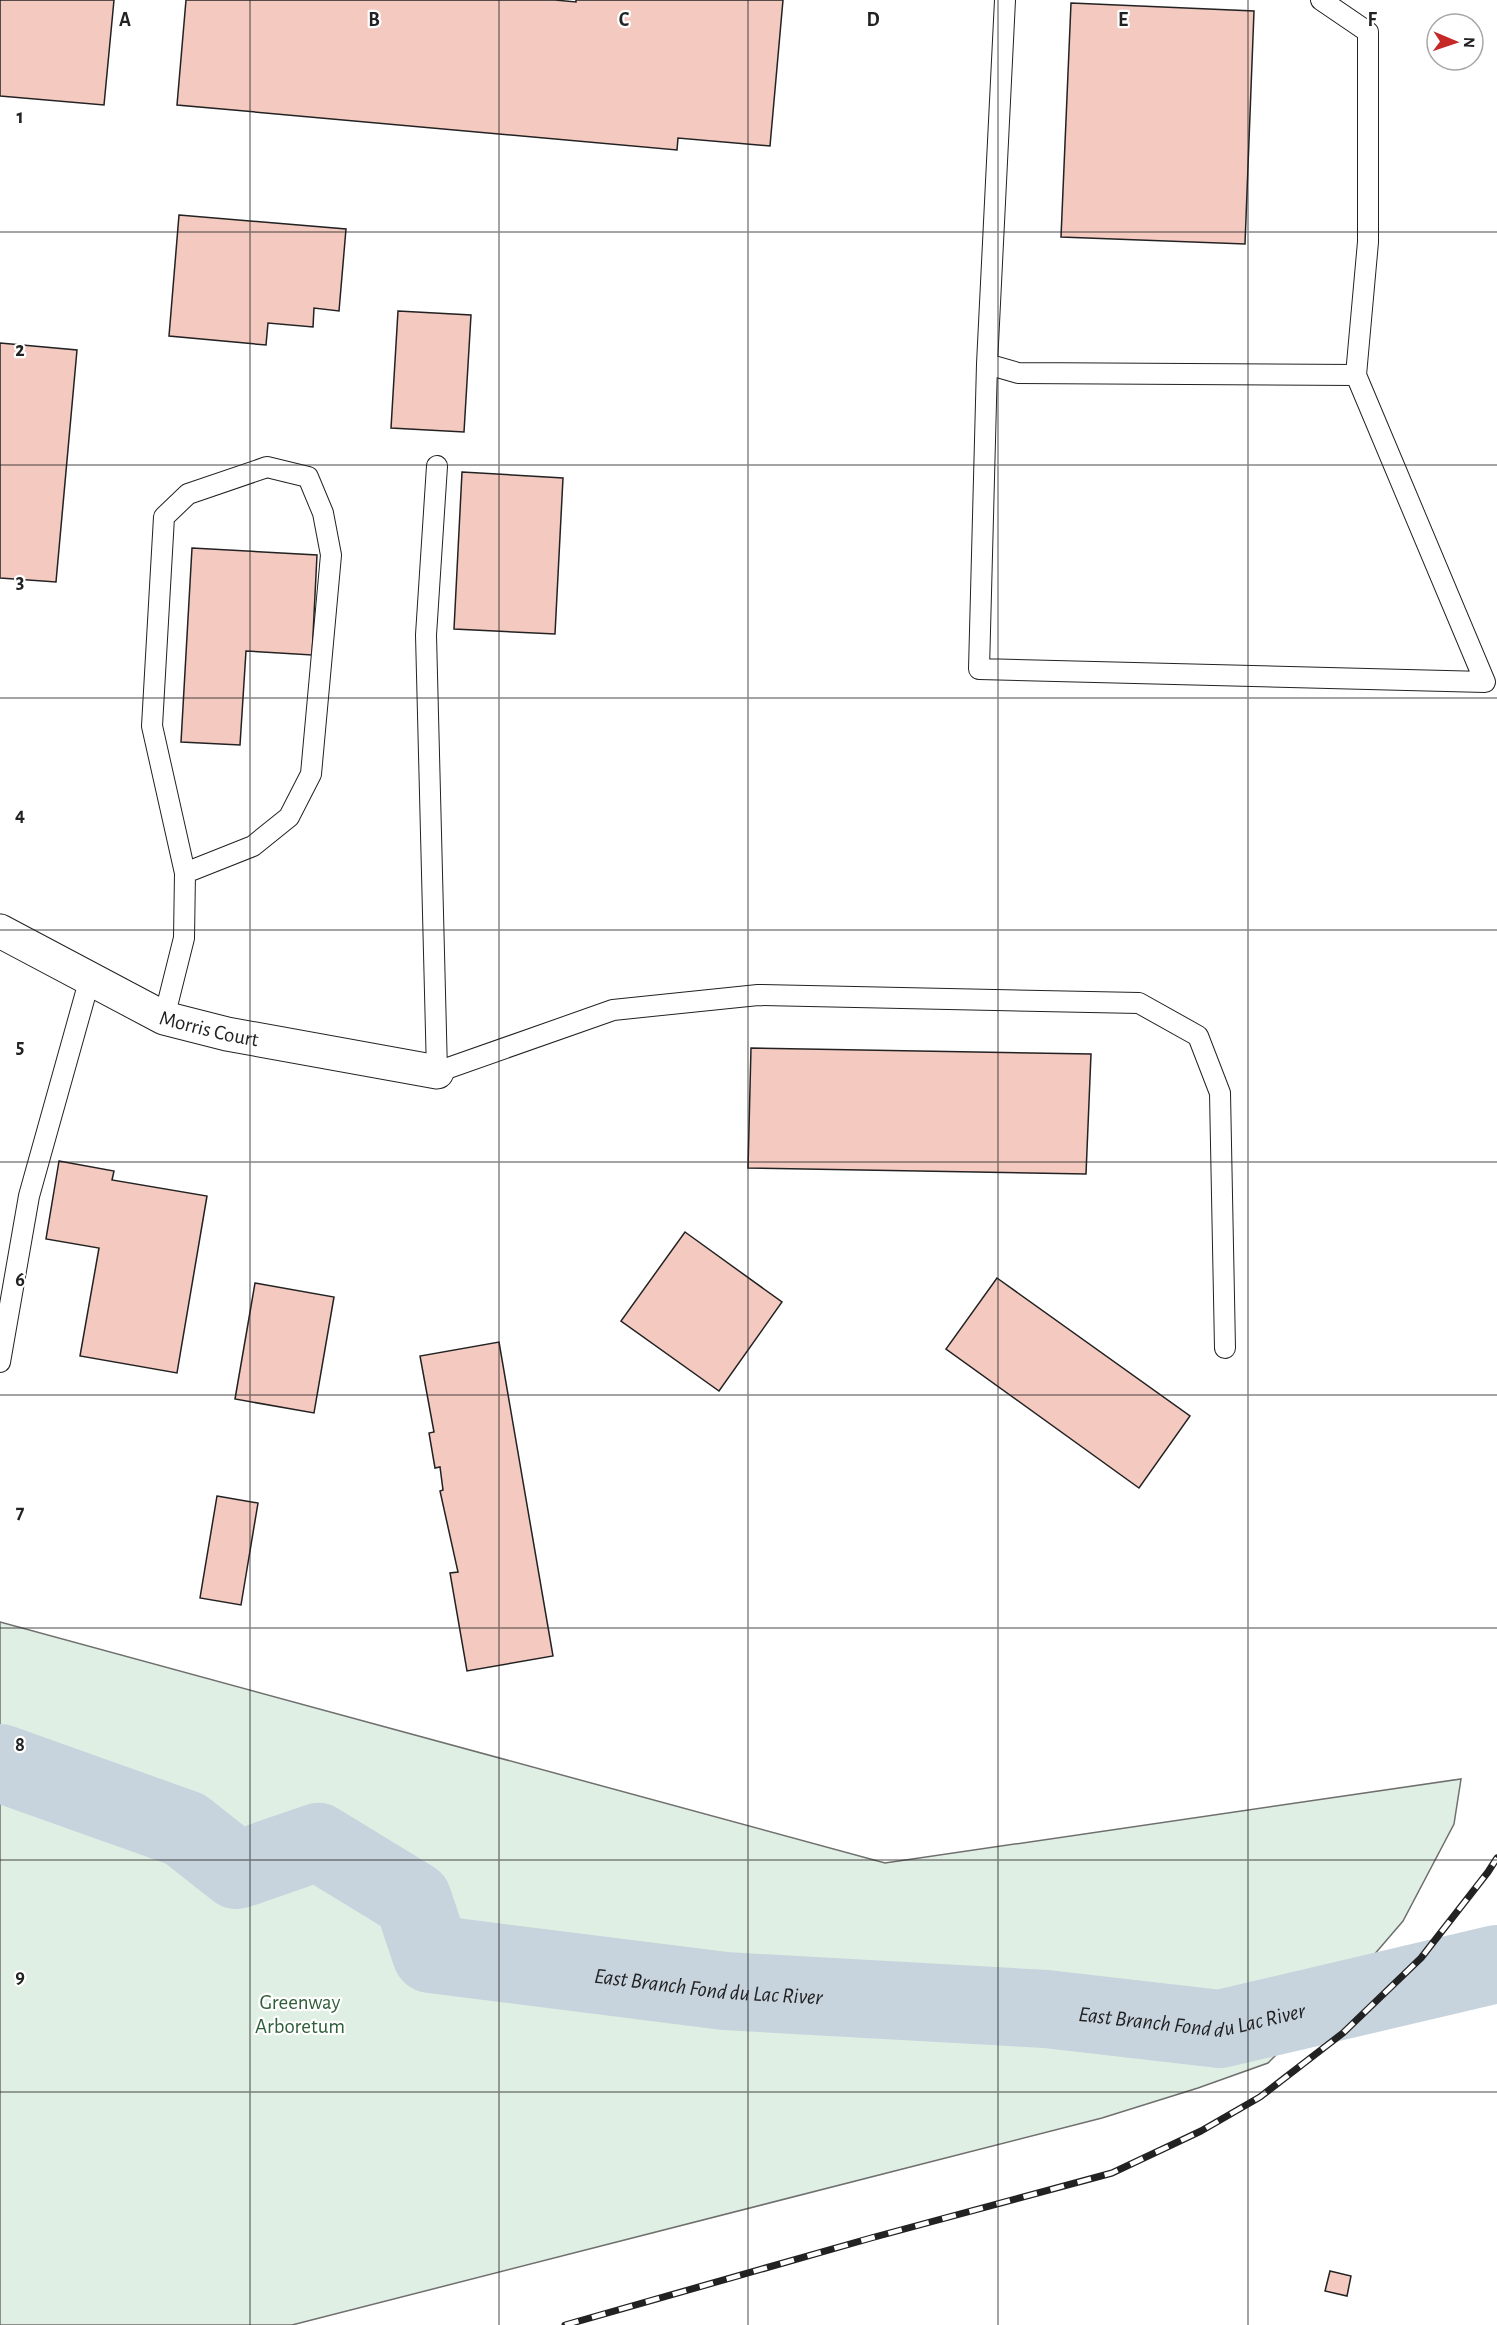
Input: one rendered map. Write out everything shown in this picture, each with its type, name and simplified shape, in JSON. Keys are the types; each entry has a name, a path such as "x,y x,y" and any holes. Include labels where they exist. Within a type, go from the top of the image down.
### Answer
{"street":[{"name":"Morris Court","path":"0,931 164,1018 227,1034 437,1072"}],"lane":[{"path":"1005,0 987,364 980,669 1485,682 1356,375 1368,242 1368,32 1321,0"},
{"path":"987,364 1018,373 1356,375"},
{"path":"437,466 426,635 437,1072 613,1010 758,995 1139,1003 1198,1036 1220,1093 1225,1348"},
{"path":"164,1018 184,938 185,873 152,726 164,518 188,494 267,467 308,477 323,513 331,555 311,774 289,817 253,846 185,873"},
{"path":"0,1362 29,1196 90,978"}],"green space":[{"name":"Greenway Arboretum","path":"0,1622 885,1863 1461,1779 1454,1824 1403,1921 1361,1970 1268,2063 1102,2118 292,2325 0,2325"}],"building":[{"path":"0,0 114,0 104,105 0,96"},
{"path":"186,0 555,0 576,2 576,0 783,0 770,146 678,138 677,150 177,105"},
{"path":"1071,3 1254,11 1245,244 1061,237"},
{"path":"179,215 346,229 339,311 314,308 313,327 268,323 266,345 169,336"},
{"path":"398,311 471,315 464,432 391,428"},
{"path":"0,343 77,350 56,582 0,578"},
{"path":"462,472 563,478 555,634 454,629"},
{"path":"192,548 317,555 312,655 246,651 240,745 181,742"},
{"path":"751,1048 1091,1054 1086,1174 748,1168"},
{"path":"59,1161 114,1171 112,1180 207,1196 177,1373 80,1356 99,1248 46,1239"},
{"path":"685,1232 782,1302 719,1391 621,1321"},
{"path":"997,1278 1190,1416 1139,1488 946,1349"},
{"path":"255,1283 334,1297 314,1413 235,1399"},
{"path":"499,1342 553,1656 467,1671 450,1573 458,1572 440,1491 443,1490 440,1467 435,1468 429,1433 434,1432 420,1356"},
{"path":"217,1496 258,1503 241,1605 200,1598"},
{"path":"1330,2271 1351,2276 1347,2296 1325,2291"}],"waterway":[{"name":"East Branch Fond du Lac River","path":"0,1763 185,1829 237,1870 318,1842 413,1900 431,1954 725,1991 1046,2009 1220,2029 1497,1964"}],"railway":[{"path":"565,2325 871,2238 1112,2173 1201,2131 1260,2097 1343,2033 1421,1958 1497,1858"}]}
